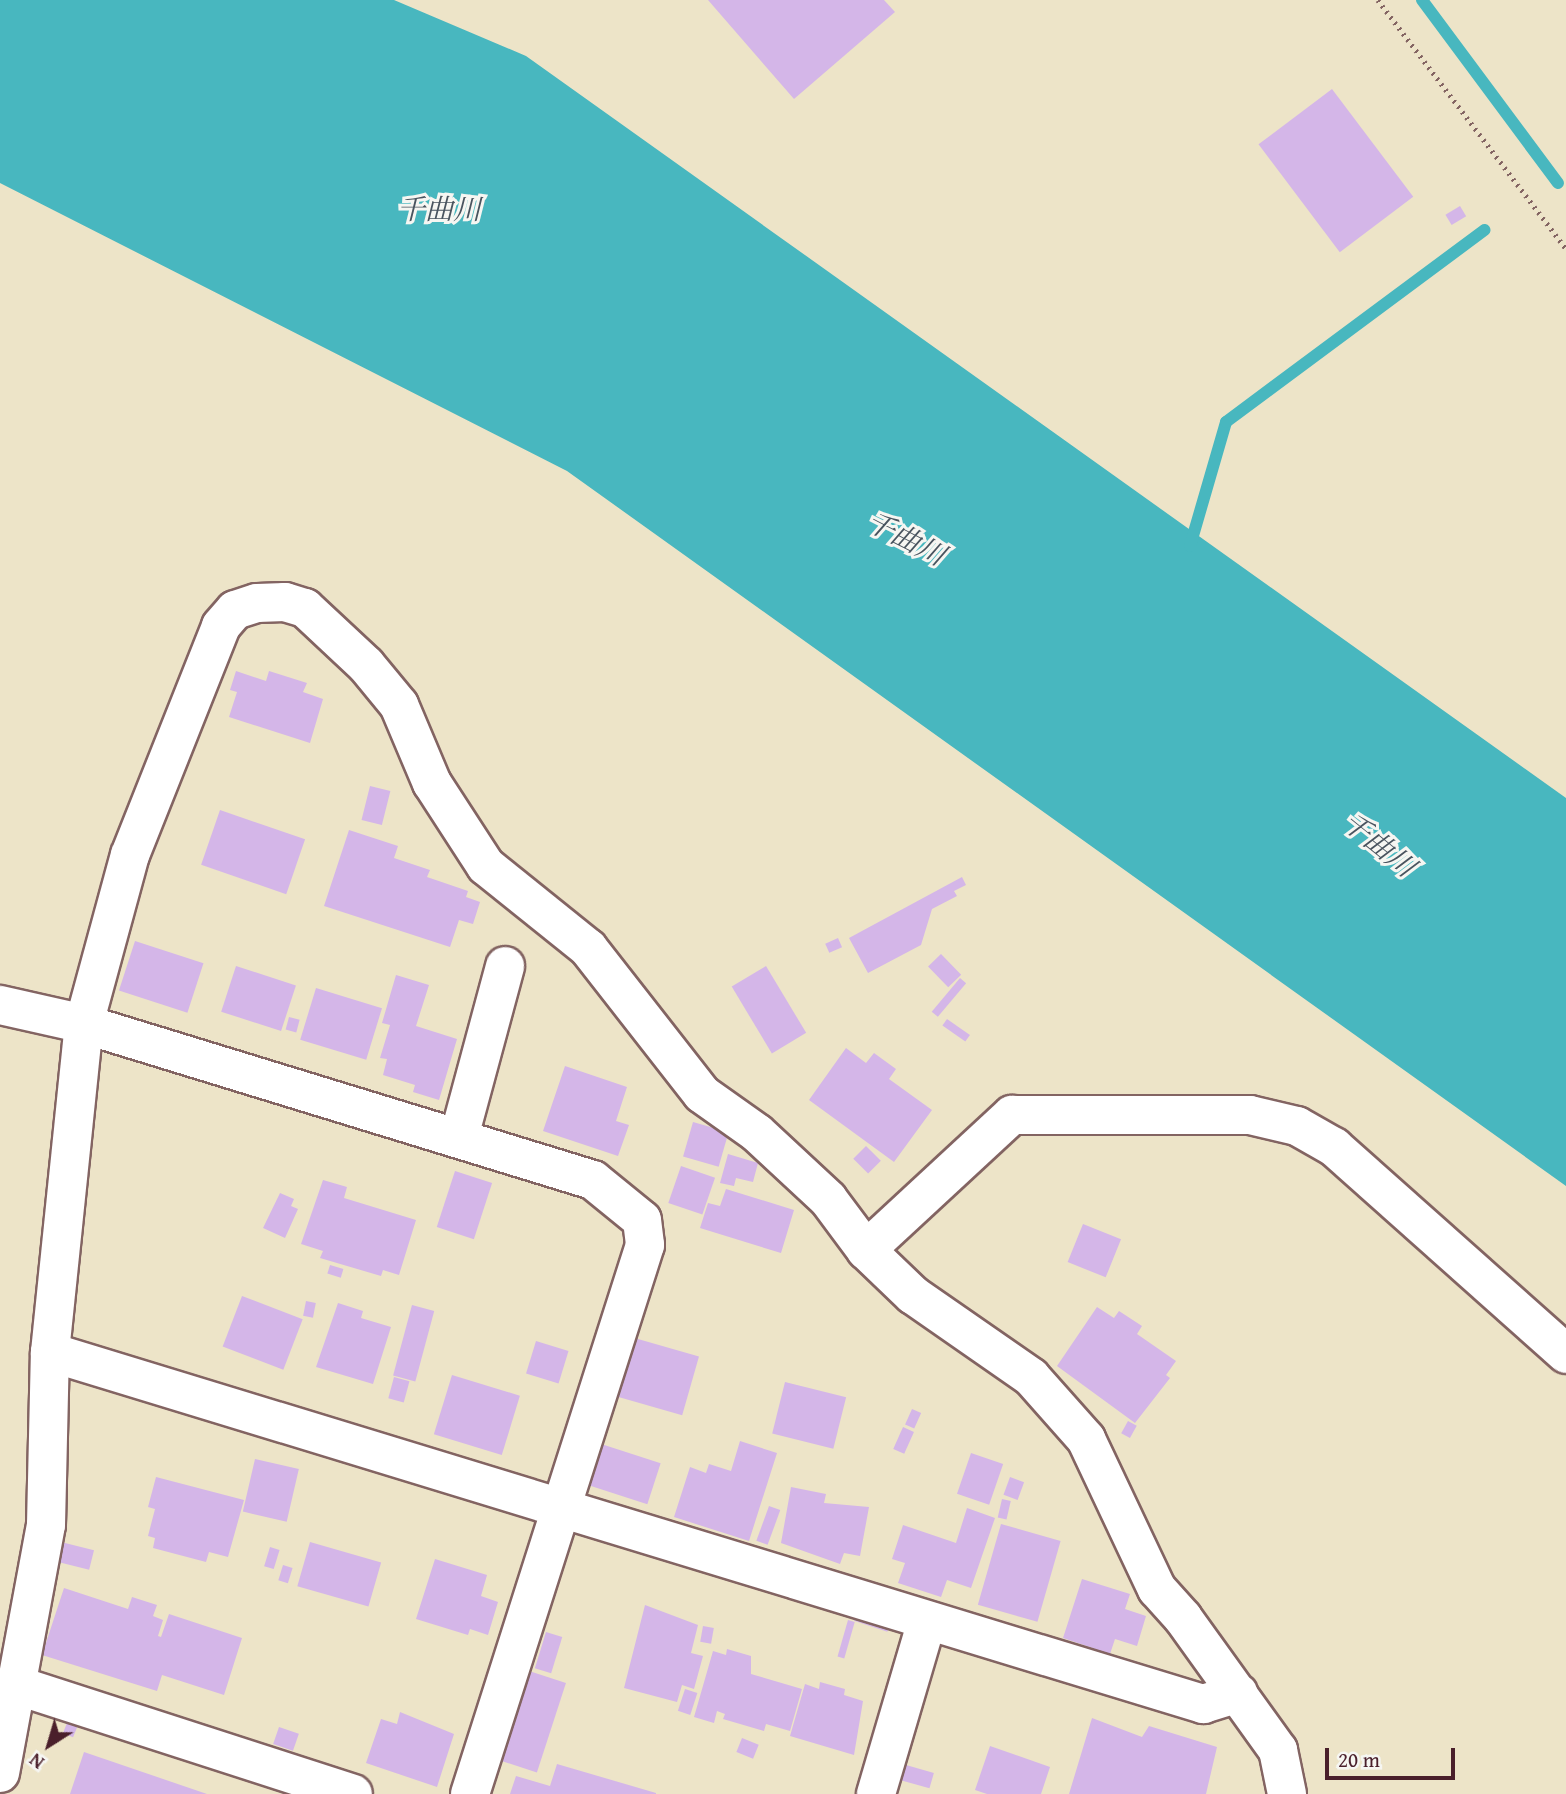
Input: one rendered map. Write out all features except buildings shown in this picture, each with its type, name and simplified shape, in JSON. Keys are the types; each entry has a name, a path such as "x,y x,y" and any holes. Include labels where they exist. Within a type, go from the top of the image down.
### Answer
{"street":[{"path":"0,1773 46,1525 50,1352 84,1024 130,855 221,626 235,610 257,603 305,608 366,666 399,705 432,783 486,866 588,948 674,1063 702,1094 757,1133 828,1199 866,1250 913,1295 1031,1377 1086,1439 1157,1589 1279,1750 1287,1794"},
{"path":"459,1137 505,966"},
{"path":"0,1004 84,1024 593,1180 642,1220 645,1245 470,1794"},
{"path":"866,1250 1012,1115 1250,1115 1297,1126 1334,1147 1566,1354"},
{"path":"50,1352 1203,1704 1238,1693"},
{"path":"876,1794 927,1621"},
{"path":"16,1685 353,1794"}],"path":[{"path":"1378,0 1566,248"}],"water":[{"name":"千曲川","path":"0,0 394,0 526,56 1566,798 1566,1186 567,471 0,183"}],"waterway":[{"path":"1422,0 1558,183"},
{"path":"1190,546 1226,422 1485,230"}]}
